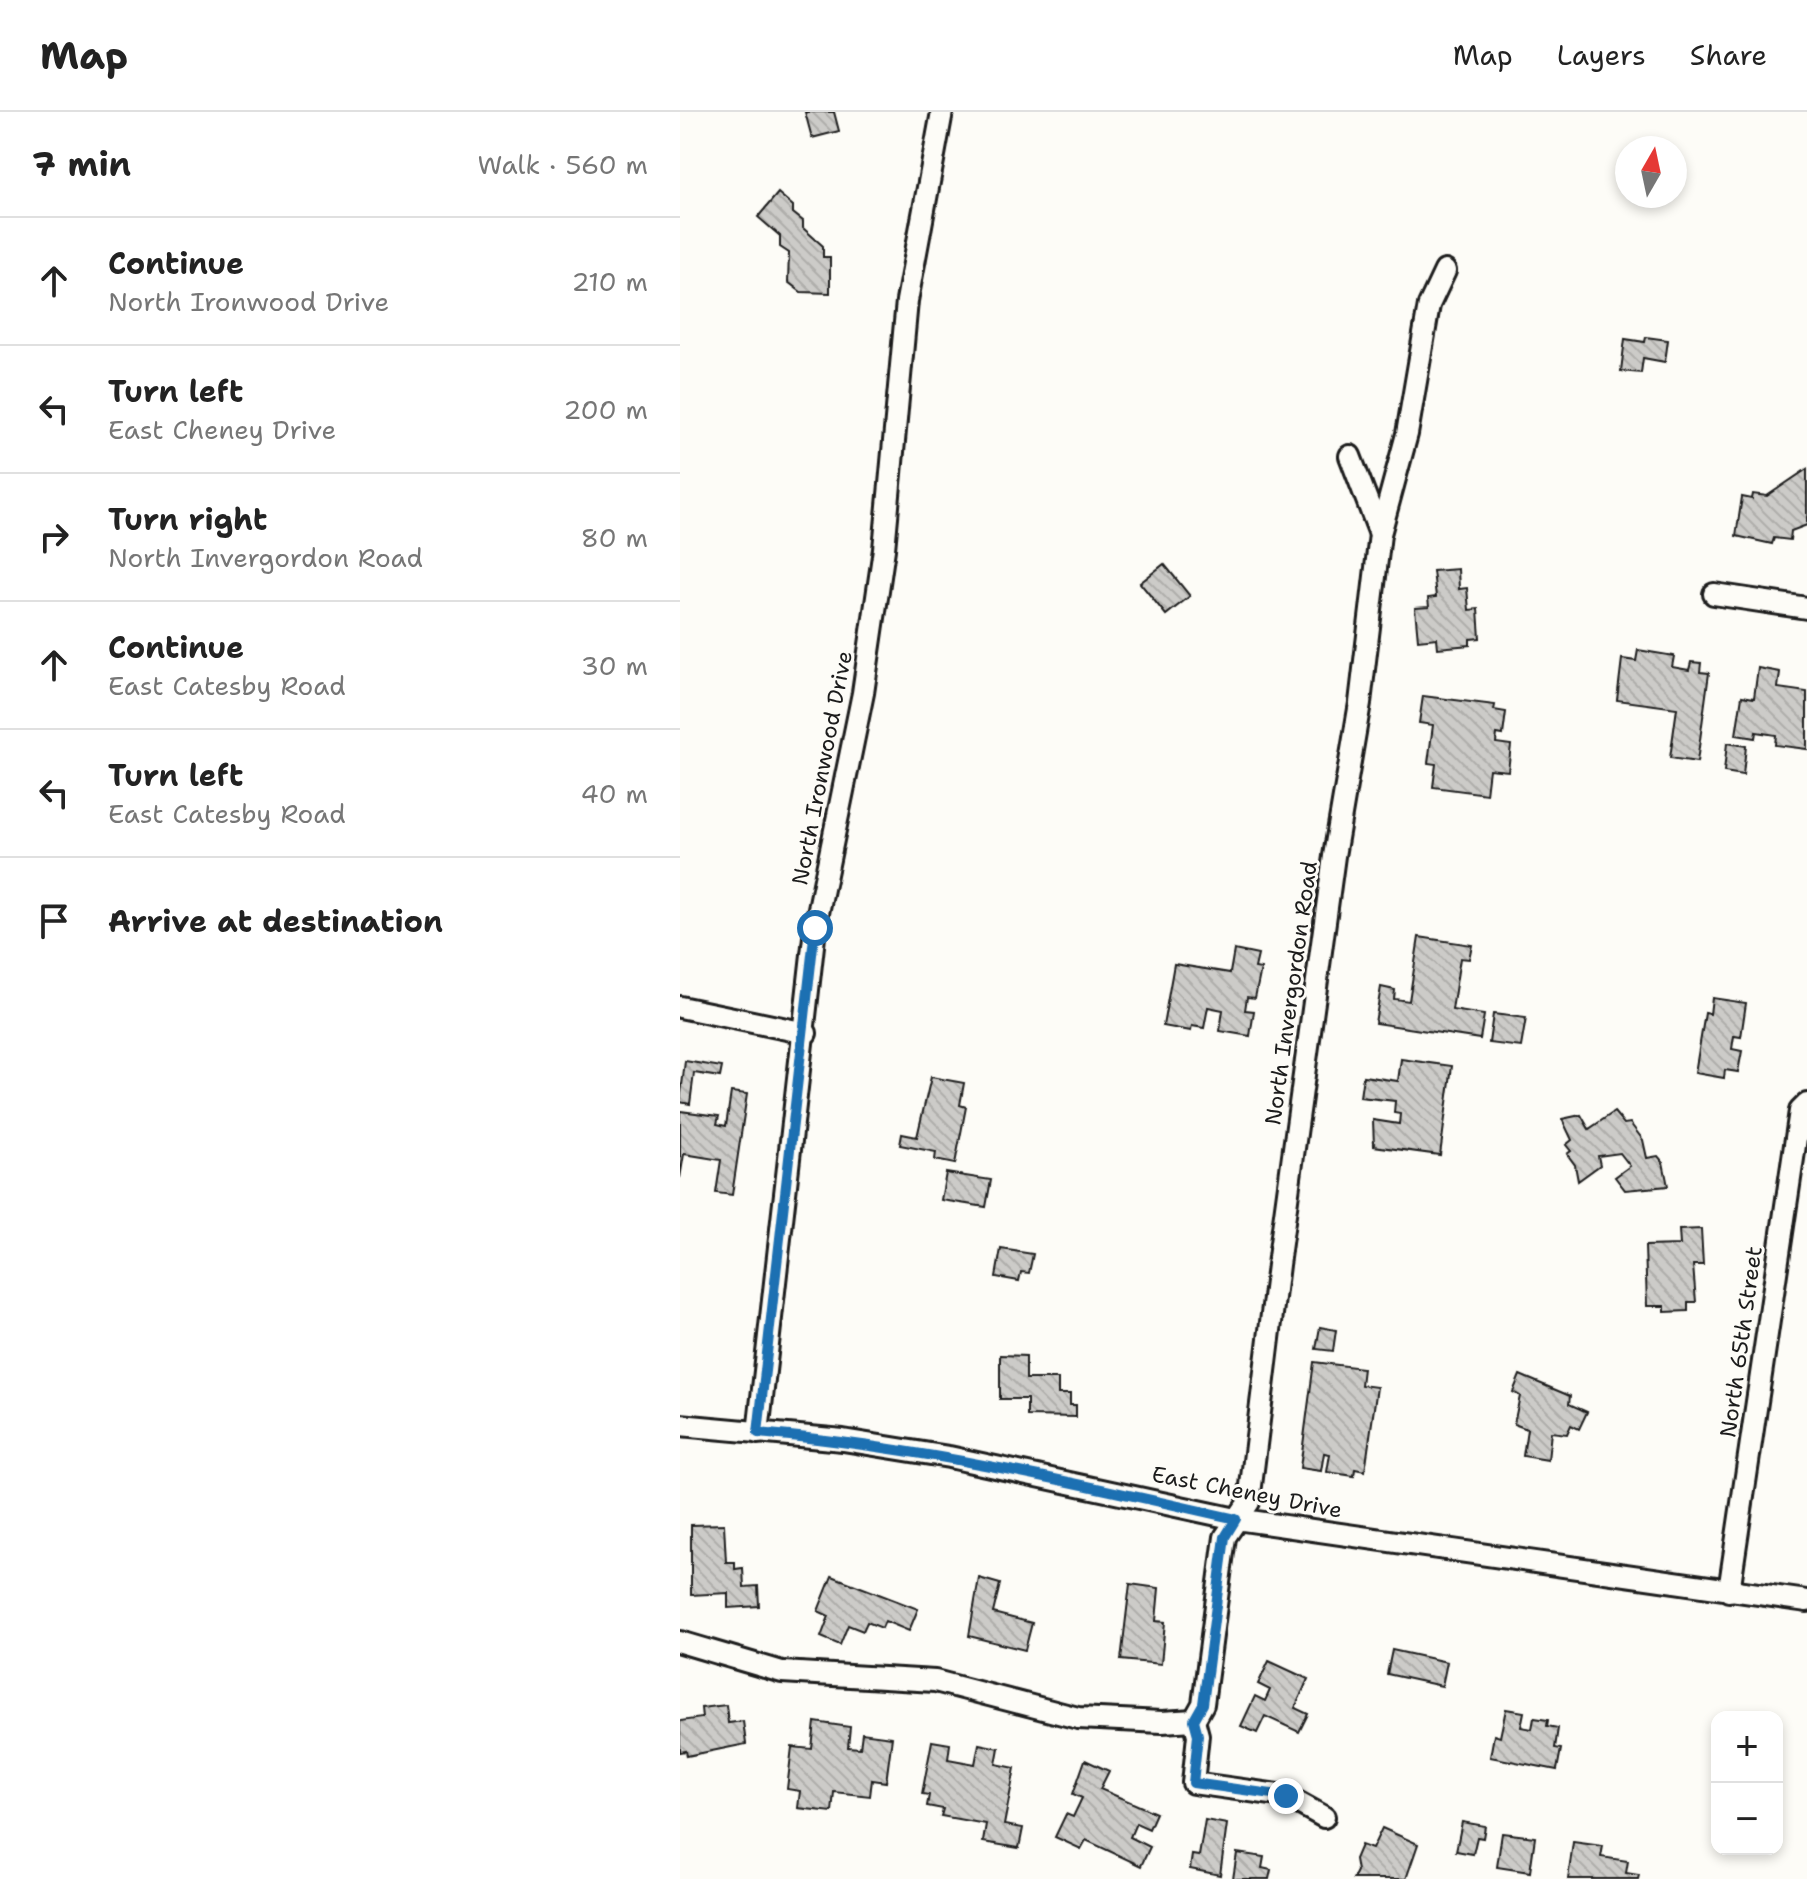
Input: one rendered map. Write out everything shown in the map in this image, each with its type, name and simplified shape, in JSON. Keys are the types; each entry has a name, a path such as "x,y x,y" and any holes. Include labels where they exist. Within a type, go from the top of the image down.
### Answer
{"street":[{"name":"North Ironwood Drive","path":"758,1433 806,1033 815,928 863,693 884,549 907,301 942,112"},
{"name":"North Invergordon Road","path":"1324,1817 1286,1796 1193,1783 1198,1735 1194,1720 1203,1704 1225,1537 1249,1502 1279,1255 1334,856 1360,703 1380,534 1407,434 1429,305 1445,271"},
{"path":"1350,456 1380,534"},
{"path":"1714,594 1807,608"},
{"path":"680,1007 806,1033"},
{"name":"North 65th Street","path":"1729,1591 1800,1111 1807,1104"},
{"name":"East Cheney Drive","path":"680,1425 843,1440 949,1457 1236,1519 1807,1601"},
{"path":"680,1642 782,1672 935,1681 1078,1718 1194,1720"}],"building":[{"path":"805,112 834,112 839,131 812,138"},
{"path":"778,193 793,206 793,213 803,221 803,228 823,246 823,257 830,257 830,293 801,292 788,282 789,253 780,247 780,236 758,217"},
{"path":"1646,337 1668,340 1665,362 1643,358 1641,373 1621,371 1625,339 1645,342"},
{"path":"1807,469 1807,525 1791,531 1790,540 1774,538 1772,544 1736,536 1742,497 1752,499 1753,494 1767,496"},
{"path":"1164,564 1190,596 1166,615 1140,583"},
{"path":"1458,569 1459,589 1467,588 1469,610 1478,609 1480,638 1470,639 1470,645 1438,648 1437,638 1418,640 1415,608 1429,607 1428,598 1436,597 1433,571"},
{"path":"1638,650 1674,656 1672,667 1689,670 1691,662 1701,663 1700,672 1709,673 1697,762 1670,758 1677,708 1617,700 1622,659 1636,661"},
{"path":"1758,668 1780,672 1778,688 1807,692 1807,749 1775,745 1776,735 1756,732 1755,738 1736,735 1742,696 1754,698"},
{"path":"1423,696 1495,705 1494,710 1506,712 1503,735 1497,734 1496,743 1511,745 1508,771 1489,769 1486,794 1433,787 1436,764 1428,763 1433,725 1419,723"},
{"path":"1727,743 1746,746 1743,775 1724,772"},
{"path":"1419,937 1472,945 1469,959 1460,958 1452,1010 1484,1015 1480,1039 1375,1023 1381,987 1395,990 1394,999 1409,1001"},
{"path":"1234,950 1258,955 1255,968 1261,969 1255,998 1247,997 1245,1010 1254,1011 1250,1036 1220,1031 1223,1010 1208,1007 1204,1028 1192,1026 1191,1031 1163,1026 1174,964 1230,973"},
{"path":"1712,998 1746,1003 1741,1037 1734,1036 1732,1049 1742,1051 1738,1072 1725,1070 1724,1078 1695,1073 1705,1013 1710,1014"},
{"path":"1493,1014 1526,1018 1521,1047 1489,1043"},
{"path":"1401,1059 1452,1066 1440,1155 1374,1146 1373,1120 1399,1124 1400,1114 1394,1113 1395,1101 1360,1097 1363,1076 1398,1081"},
{"path":"685,1061 722,1067 720,1077 694,1073 690,1104 680,1102"},
{"path":"931,1077 964,1083 960,1105 966,1107 955,1164 935,1160 936,1152 900,1145 902,1134 917,1137"},
{"path":"731,1092 747,1094 732,1195 716,1193 721,1160 684,1154 680,1178 680,1111 719,1116 717,1124 726,1126"},
{"path":"1614,1112 1624,1124 1630,1123 1643,1140 1647,1158 1658,1156 1663,1162 1668,1186 1625,1190 1615,1177 1630,1166 1620,1153 1598,1156 1600,1165 1578,1181 1575,1165 1567,1154 1571,1151 1566,1145 1572,1140 1562,1119 1581,1115 1589,1129"},
{"path":"946,1173 991,1180 986,1207 941,1200"},
{"path":"1701,1229 1703,1265 1693,1265 1696,1302 1688,1302 1688,1311 1665,1312 1665,1306 1647,1306 1645,1246 1680,1245 1679,1230"},
{"path":"1001,1249 1033,1254 1029,1273 1021,1272 1019,1281 996,1277"},
{"path":"1320,1327 1336,1330 1333,1351 1316,1349"},
{"path":"1000,1355 1026,1356 1026,1379 1058,1379 1058,1394 1070,1394 1070,1405 1076,1405 1076,1417 1027,1416 1027,1399 1000,1399"},
{"path":"1314,1362 1363,1368 1361,1385 1377,1387 1365,1471 1355,1469 1354,1476 1327,1472 1330,1454 1324,1453 1321,1471 1300,1468"},
{"path":"1520,1375 1570,1396 1569,1404 1587,1412 1579,1429 1571,1425 1567,1434 1551,1432 1548,1460 1523,1456 1527,1429 1514,1424 1520,1396 1513,1392"},
{"path":"724,1524 726,1562 735,1562 735,1569 743,1568 744,1587 758,1586 759,1606 728,1608 728,1593 691,1595 691,1525"},
{"path":"832,1576 918,1609 909,1631 885,1621 882,1628 867,1622 863,1631 848,1625 840,1645 821,1637 829,1616 818,1611"},
{"path":"979,1578 1000,1584 993,1613 1032,1623 1025,1650 969,1636"},
{"path":"1130,1584 1159,1588 1156,1621 1165,1622 1161,1664 1121,1660"},
{"path":"1392,1650 1447,1662 1442,1686 1387,1674"},
{"path":"1269,1661 1308,1679 1295,1708 1308,1714 1299,1732 1265,1716 1257,1733 1241,1726 1255,1696 1265,1701 1270,1690 1258,1684"},
{"path":"726,1705 728,1723 743,1721 746,1744 687,1756 686,1751 680,1752 680,1721 702,1718 701,1708"},
{"path":"1506,1709 1524,1712 1521,1727 1532,1729 1534,1718 1548,1720 1547,1726 1558,1728 1555,1748 1561,1749 1557,1770 1490,1757 1494,1735 1500,1737"},
{"path":"815,1722 850,1727 848,1747 860,1748 862,1733 892,1737 886,1782 872,1780 870,1796 834,1792 832,1812 798,1808 800,1791 787,1789 792,1747 812,1749"},
{"path":"932,1741 950,1744 948,1759 975,1764 979,1744 999,1748 996,1764 1015,1768 1004,1825 1023,1828 1019,1848 983,1842 986,1824 941,1816 943,1809 927,1806 929,1795 922,1794"},
{"path":"1085,1760 1109,1771 1100,1789 1156,1813 1149,1829 1136,1823 1130,1837 1150,1847 1141,1866 1086,1840 1081,1849 1055,1837 1066,1814 1073,1817 1082,1798 1073,1794"},
{"path":"1205,1820 1227,1824 1220,1875 1190,1869 1192,1855 1199,1856"},
{"path":"1462,1822 1485,1826 1483,1838 1477,1837 1473,1854 1456,1851"},
{"path":"1382,1828 1418,1844 1406,1879 1353,1879 1357,1871 1355,1859 1361,1845 1372,1849"},
{"path":"1502,1833 1535,1837 1530,1872 1497,1867"},
{"path":"1573,1842 1603,1846 1601,1857 1628,1861 1626,1873 1639,1875 1638,1879 1568,1879"},
{"path":"1237,1853 1264,1857 1262,1868 1271,1870 1269,1879 1233,1879"}],"route":[{"path":"815,928 806,1033 758,1433 843,1440 949,1457 1032,1472 1236,1519 1225,1537 1203,1704 1194,1720 1198,1735 1193,1783 1286,1796"}]}
